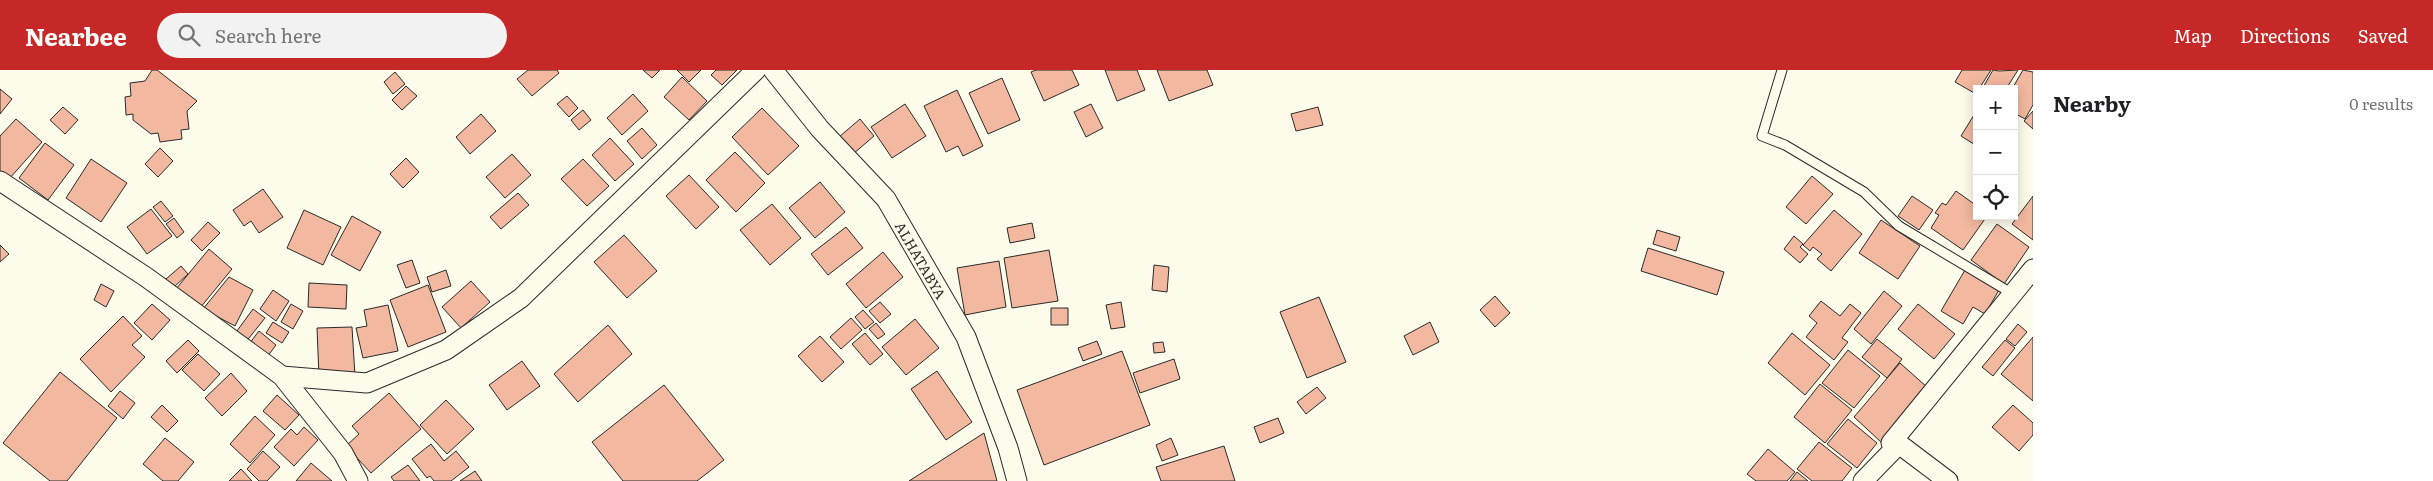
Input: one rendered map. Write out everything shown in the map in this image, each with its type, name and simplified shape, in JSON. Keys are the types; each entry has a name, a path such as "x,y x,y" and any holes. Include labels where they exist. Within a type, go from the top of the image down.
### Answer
{"street":[{"path":"282,376 367,383 446,350 521,298 756,70"},
{"name":"ALHATABYA","path":"773,70 820,129 886,199 966,337 1008,448 1016,481"},
{"path":"0,181 146,276 282,376 343,453 358,481"},
{"path":"1948,481 1898,444 1891,443 2033,269"},
{"path":"1863,481 1898,444"}],"lane":[{"path":"1782,70 1762,136 1785,145 1864,192 1899,226 2013,294"}],"building":[{"path":"152,70 157,70 197,101 187,111 189,129 181,130 182,139 160,142 158,133 151,134 133,120 133,114 126,115 125,97 131,96 130,83 145,81"},
{"path":"528,70 557,70 559,73 532,96 517,79"},
{"path":"643,70 660,70 652,78"},
{"path":"677,70 701,70 689,82"},
{"path":"716,70 737,70 722,85 711,75"},
{"path":"1036,70 1072,70 1079,85 1044,101 1031,72"},
{"path":"1105,70 1137,70 1145,90 1117,101"},
{"path":"1157,70 1207,70 1213,85 1169,101"},
{"path":"1962,70 1991,70 1982,85 1973,85 1973,92 1955,82"},
{"path":"1993,70 2018,70 2009,85 1984,85"},
{"path":"2023,70 2033,72 2033,105 2025,119 2018,115 2018,85 2014,85"},
{"path":"395,72 405,84 393,94 384,82"},
{"path":"682,77 707,101 689,120 664,97"},
{"path":"1002,78 1020,120 988,134 969,93"},
{"path":"406,86 417,96 402,110 392,100"},
{"path":"0,89 12,99 0,114"},
{"path":"957,90 983,146 963,156 958,146 946,152 924,106"},
{"path":"633,94 648,111 622,135 607,118"},
{"path":"567,96 578,108 569,117 557,104"},
{"path":"905,104 926,136 892,158 871,127"},
{"path":"1091,104 1103,128 1086,137 1074,112"},
{"path":"63,107 78,120 65,134 50,120"},
{"path":"1318,107 1323,125 1296,131 1291,114"},
{"path":"762,108 799,146 768,175 732,137"},
{"path":"583,110 591,120 579,130 571,120"},
{"path":"2033,111 2033,129 2024,121"},
{"path":"481,114 496,131 470,154 456,137"},
{"path":"1973,116 1973,144 1961,136"},
{"path":"16,119 42,142 9,179 0,171 0,136"},
{"path":"860,119 874,136 853,154 839,137"},
{"path":"642,128 657,145 642,159 627,141"},
{"path":"610,138 634,164 615,181 592,155"},
{"path":"45,143 74,165 48,200 19,178"},
{"path":"160,148 173,161 158,177 145,164"},
{"path":"735,152 765,183 736,212 706,180"},
{"path":"512,154 531,175 505,198 486,177"},
{"path":"406,158 419,172 403,188 390,174"},
{"path":"91,159 127,183 101,222 66,198"},
{"path":"583,159 609,186 587,206 561,179"},
{"path":"689,175 719,207 696,229 666,196"},
{"path":"1812,176 1833,194 1806,224 1786,207"},
{"path":"820,182 845,212 815,238 789,208"},
{"path":"263,189 283,217 259,233 251,221 244,226 233,210"},
{"path":"1956,191 1973,203 1973,220 1984,220 1963,250 1931,228 1939,215 1935,213 1942,203 1946,205"},
{"path":"518,193 529,205 501,229 490,217"},
{"path":"1912,196 1933,210 1919,230 1898,216"},
{"path":"2033,196 2033,240 2012,224 2015,220 2018,220 2018,216"},
{"path":"161,201 173,216 165,222 153,207"},
{"path":"772,204 801,238 770,265 740,230"},
{"path":"151,209 172,236 147,254 127,227"},
{"path":"304,210 341,227 323,265 287,248"},
{"path":"1834,210 1862,234 1831,271 1817,259 1822,254 1813,247 1810,251 1803,245"},
{"path":"352,216 381,232 360,271 331,255"},
{"path":"174,218 184,232 177,238 166,224"},
{"path":"1881,220 1920,246 1898,279 1859,253"},
{"path":"208,222 220,233 202,251 191,240"},
{"path":"1032,223 1035,238 1010,243 1007,228"},
{"path":"1997,224 2029,247 2004,284 1971,260"},
{"path":"846,227 863,248 828,275 811,254"},
{"path":"1657,230 1680,237 1676,251 1653,244"},
{"path":"624,235 657,271 627,298 594,262"},
{"path":"1794,236 1803,244 1800,247 1808,254 1800,263 1784,249"},
{"path":"0,245 9,254 0,262"},
{"path":"1648,248 1724,272 1717,295 1641,271"},
{"path":"209,249 232,269 200,308 176,289"},
{"path":"1049,250 1058,301 1012,308 1004,258"},
{"path":"883,252 903,277 866,308 846,284"},
{"path":"412,260 420,283 406,288 397,265"},
{"path":"999,261 1006,307 965,315 957,268"},
{"path":"1154,265 1169,267 1167,292 1152,290"},
{"path":"181,266 188,274 174,287 166,279"},
{"path":"446,270 451,286 432,292 427,277"},
{"path":"1965,270 1999,290 1985,314 1973,307 1963,324 1941,311"},
{"path":"229,277 253,290 235,326 203,309"},
{"path":"471,281 490,302 461,328 442,307"},
{"path":"309,283 347,285 346,309 308,307"},
{"path":"101,284 114,291 106,307 94,300"},
{"path":"428,285 446,332 408,347 390,300"},
{"path":"273,290 289,301 276,321 260,309"},
{"path":"1884,291 1902,306 1871,344 1854,329"},
{"path":"1495,296 1510,313 1495,327 1480,310"},
{"path":"1319,297 1346,362 1307,378 1280,312"},
{"path":"1821,301 1840,316 1850,304 1861,313 1842,338 1848,342 1834,360 1806,337 1817,323 1809,316"},
{"path":"880,302 891,314 880,323 869,311"},
{"path":"1121,302 1125,327 1111,329 1106,305"},
{"path":"152,304 170,320 152,340 134,323"},
{"path":"291,304 303,311 293,329 281,322"},
{"path":"1918,304 1955,334 1934,359 1898,329"},
{"path":"388,305 398,351 363,358 356,328 367,326 364,310"},
{"path":"1051,308 1068,308 1068,325 1051,325"},
{"path":"253,309 265,318 245,343 234,335"},
{"path":"863,310 874,322 865,329 855,317"},
{"path":"123,316 142,336 132,345 145,357 111,392 80,359"},
{"path":"851,318 862,330 841,349 830,337"},
{"path":"915,319 939,348 906,375 882,347"},
{"path":"273,322 289,332 282,343 266,333"},
{"path":"1430,322 1439,342 1413,355 1404,336"},
{"path":"876,323 885,334 878,339 869,329"},
{"path":"2018,324 2027,332 2015,346 2006,339"},
{"path":"608,325 632,354 578,402 554,374"},
{"path":"352,327 355,376 319,377 317,328"},
{"path":"259,331 276,345 267,357 249,344"},
{"path":"865,333 883,354 870,365 852,344"},
{"path":"1792,333 1830,365 1805,395 1768,363"},
{"path":"820,336 844,362 822,382 798,356"},
{"path":"2033,337 2033,401 2001,374"},
{"path":"1877,339 1902,359 1887,378 1862,357"},
{"path":"188,340 199,351 177,373 166,361"},
{"path":"2005,340 2015,348 1993,376 1982,367"},
{"path":"1097,341 1102,354 1083,361 1078,348"},
{"path":"1163,342 1165,352 1154,353 1153,343"},
{"path":"1848,350 1880,376 1854,408 1822,383"},
{"path":"1122,351 1150,425 1044,465 1017,390"},
{"path":"198,354 220,374 204,391 182,370"},
{"path":"1174,359 1180,379 1140,393 1133,373"},
{"path":"522,361 540,386 507,410 489,385"},
{"path":"1900,363 1928,388 1881,442 1854,417"},
{"path":"937,371 972,422 946,440 911,389"},
{"path":"60,372 117,418 67,481 50,481 3,443"},
{"path":"231,373 247,391 222,416 205,398"},
{"path":"1820,384 1852,410 1825,443 1794,417"},
{"path":"664,385 724,460 697,481 623,481 592,442"},
{"path":"1317,387 1326,398 1306,414 1297,402"},
{"path":"120,391 135,403 123,419 108,406"},
{"path":"389,393 421,429 371,473 346,446 359,434 352,426"},
{"path":"277,395 299,415 285,430 263,411"},
{"path":"446,400 474,429 447,454 420,425"},
{"path":"162,405 178,421 167,432 151,417"},
{"path":"2013,405 2033,423 2033,435 2019,451 1992,427"},
{"path":"255,416 275,435 250,463 230,444"},
{"path":"1278,418 1284,433 1260,443 1254,427"},
{"path":"1848,419 1877,443 1857,468 1827,444"},
{"path":"304,427 318,440 294,466 274,447 291,429 297,435"},
{"path":"984,433 997,481 909,481"},
{"path":"165,438 194,462 178,481 163,481 143,464"},
{"path":"1171,438 1178,455 1162,461 1156,445"},
{"path":"1819,442 1852,468 1842,481 1812,481 1797,469"},
{"path":"431,444 444,461 456,451 469,467 451,481 434,481 430,476 427,478 412,459"},
{"path":"1224,446 1235,481 1161,481 1156,467"},
{"path":"1768,449 1795,472 1787,481 1756,481 1747,474"},
{"path":"263,451 280,467 267,481 259,481 247,469"},
{"path":"311,463 332,481 296,481"},
{"path":"408,465 420,481 394,481 391,477"},
{"path":"241,469 252,481 229,481"},
{"path":"475,471 482,481 460,481"},
{"path":"1797,472 1808,481 1790,481"}]}
